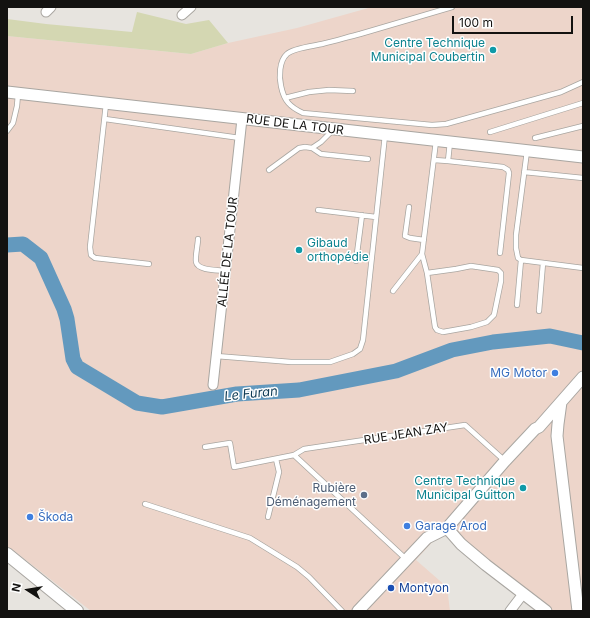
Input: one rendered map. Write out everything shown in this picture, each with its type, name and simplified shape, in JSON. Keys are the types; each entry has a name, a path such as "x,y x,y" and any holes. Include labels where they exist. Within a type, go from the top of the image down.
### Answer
{"main road":[{"path":"7,554 77,611"}],"street":[{"path":"182,15 191,7"},
{"name":"RUE DE LA TOUR","path":"13,93 583,157"},
{"name":"ALLÉE DE LA TOUR","path":"213,385 242,119"},
{"path":"358,611 427,538 447,528 505,461 539,427 583,377"},
{"path":"561,402 558,436 577,610"},
{"path":"539,427 550,430 558,436"},
{"path":"447,528 461,544 546,611"},
{"path":"510,611 523,594"}],"lane":[{"path":"452,7 331,42 294,50 288,53 283,60 280,83 285,98 294,109 303,113 432,125 446,124 561,92 583,82"},
{"path":"285,98 309,92 329,90 353,91"},
{"path":"7,131 13,123 17,106 13,93"},
{"path":"490,132 583,103"},
{"path":"106,104 90,247 91,255 95,258 150,264"},
{"path":"104,119 240,138"},
{"path":"535,138 583,126"},
{"path":"312,148 321,142 333,129"},
{"path":"216,356 290,362 330,362 353,354 360,349 363,340 385,135"},
{"path":"427,273 456,270 471,266 498,270 501,273 501,281 494,315 487,322 471,327 443,332 437,330 435,327 427,273 422,254 436,141"},
{"path":"448,161 450,142"},
{"path":"269,170 299,148 304,147 312,148 321,154 368,159"},
{"path":"527,151 516,235 518,258 521,260 583,268"},
{"path":"434,160 503,167 508,170 509,173 500,253"},
{"path":"524,172 583,178"},
{"path":"409,207 405,236 424,240"},
{"path":"318,210 376,217"},
{"path":"356,261 362,215"},
{"path":"198,239 196,262 198,266 203,269 226,271"},
{"path":"393,291 422,254"},
{"path":"516,305 521,260"},
{"path":"539,311 543,263"},
{"name":"RUE JEAN ZAY","path":"205,447 230,443 234,467 294,455 304,449 465,425 505,461"},
{"path":"294,455 407,560"},
{"path":"268,517 279,472 276,459"},
{"path":"145,504 250,538 297,567 309,577 341,611"}],"shaded area":[{"path":"372,7 583,7 583,611 553,611 445,528 416,560 447,587 450,611 91,611 13,550 7,547 7,36 191,54 228,43 297,28"}],"green space":[{"path":"137,12 186,24 209,20 228,43 191,54 7,36 7,19 132,32"}],"waterway":[{"name":"Le Furan","path":"7,245 23,244 41,258 64,309 73,359 77,367 137,403 162,407 237,394 299,390 396,371 452,350 493,342 550,336 583,343"}],"place":[{"name":"Centre Technique Municipal Coubertin","path":"493,50"},
{"name":"Gibaud orthopédie","path":"299,250"},
{"name":"MG Motor","path":"555,373"},
{"name":"Centre Technique Municipal Guitton","path":"523,488"},
{"name":"Rubière Déménagement","path":"364,495"},
{"name":"Škoda","path":"30,517"},
{"name":"Garage Arod","path":"407,526"},
{"name":"Montyon","path":"391,588"}]}
